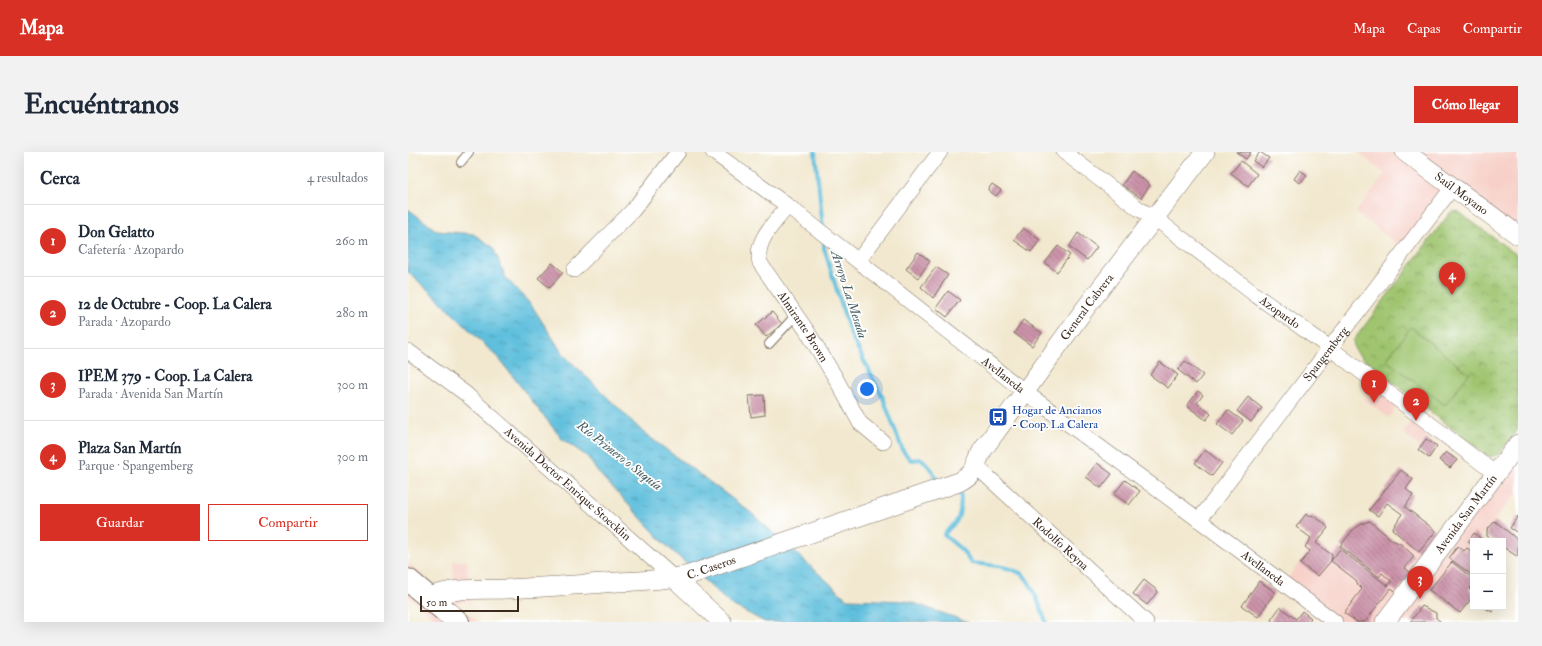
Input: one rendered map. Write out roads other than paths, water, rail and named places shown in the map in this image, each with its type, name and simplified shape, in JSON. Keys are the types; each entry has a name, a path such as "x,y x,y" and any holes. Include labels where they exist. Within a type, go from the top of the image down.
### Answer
{"main road":[{"path":"408,580 458,622"}],"street":[{"path":"574,270 633,210 678,152"},
{"name":"Avellaneda","path":"713,152 788,206 1025,392 1199,520 1334,622"},
{"path":"858,261 940,152"},
{"name":"Azopardo","path":"1064,152 1140,209 1155,218 1257,296 1330,348 1496,474"},
{"name":"General Cabrera","path":"976,466 982,451 1084,310 1205,152"},
{"name":"Saúl Moyano","path":"1406,152 1423,172 1452,188 1518,235"},
{"name":"Spangemberg","path":"1199,520 1330,348 1404,243 1452,188"},
{"name":"Almirante Brown","path":"788,206 767,233 759,250 758,256 763,269 796,315 835,377 860,423 883,442"},
{"name":"Avenida Doctor Enrique Stoecklin","path":"408,351 466,394 682,577 722,622"},
{"name":"Avenida San Martín","path":"1385,622 1518,444"},
{"name":"C. Caseros","path":"429,597 444,591 506,589 682,577 959,482 972,472 976,466"},
{"name":"Rodolfo Reyna","path":"976,466 1146,622"}],"lane":[{"path":"461,162 469,152"},
{"path":"768,344 796,315"}],"water":[{"name":"Río Primero o Suquía","path":"408,209 437,231 473,234 493,247 506,278 532,306 563,354 644,433 750,512 847,599 907,601 968,622 765,622 730,604 666,545 596,470 588,457 561,438 500,360 408,272"}],"waterway":[{"name":"Arroyo La Mesada","path":"815,152 823,228"},
{"name":"Arroyo La Mesada","path":"824,239 824,248 850,333 883,398 903,451 911,460 922,459 932,470 937,481 939,481"},
{"name":"Arroyo La Mesada","path":"954,489 961,495 960,514 955,523 944,535 962,550 971,563 1005,567 1023,575 1033,590 1046,622"}],"place":[{"name":"Plaza San Martín","path":"1452,295"},
{"name":"Don Gelatto","path":"1374,403"},
{"name":"Hogar de Ancianos - Coop. La Calera","path":"998,417"},
{"name":"12 de Octubre - Coop. La Calera","path":"1416,421"},
{"name":"IPEM 379 - Coop. La Calera","path":"1420,599"}]}
